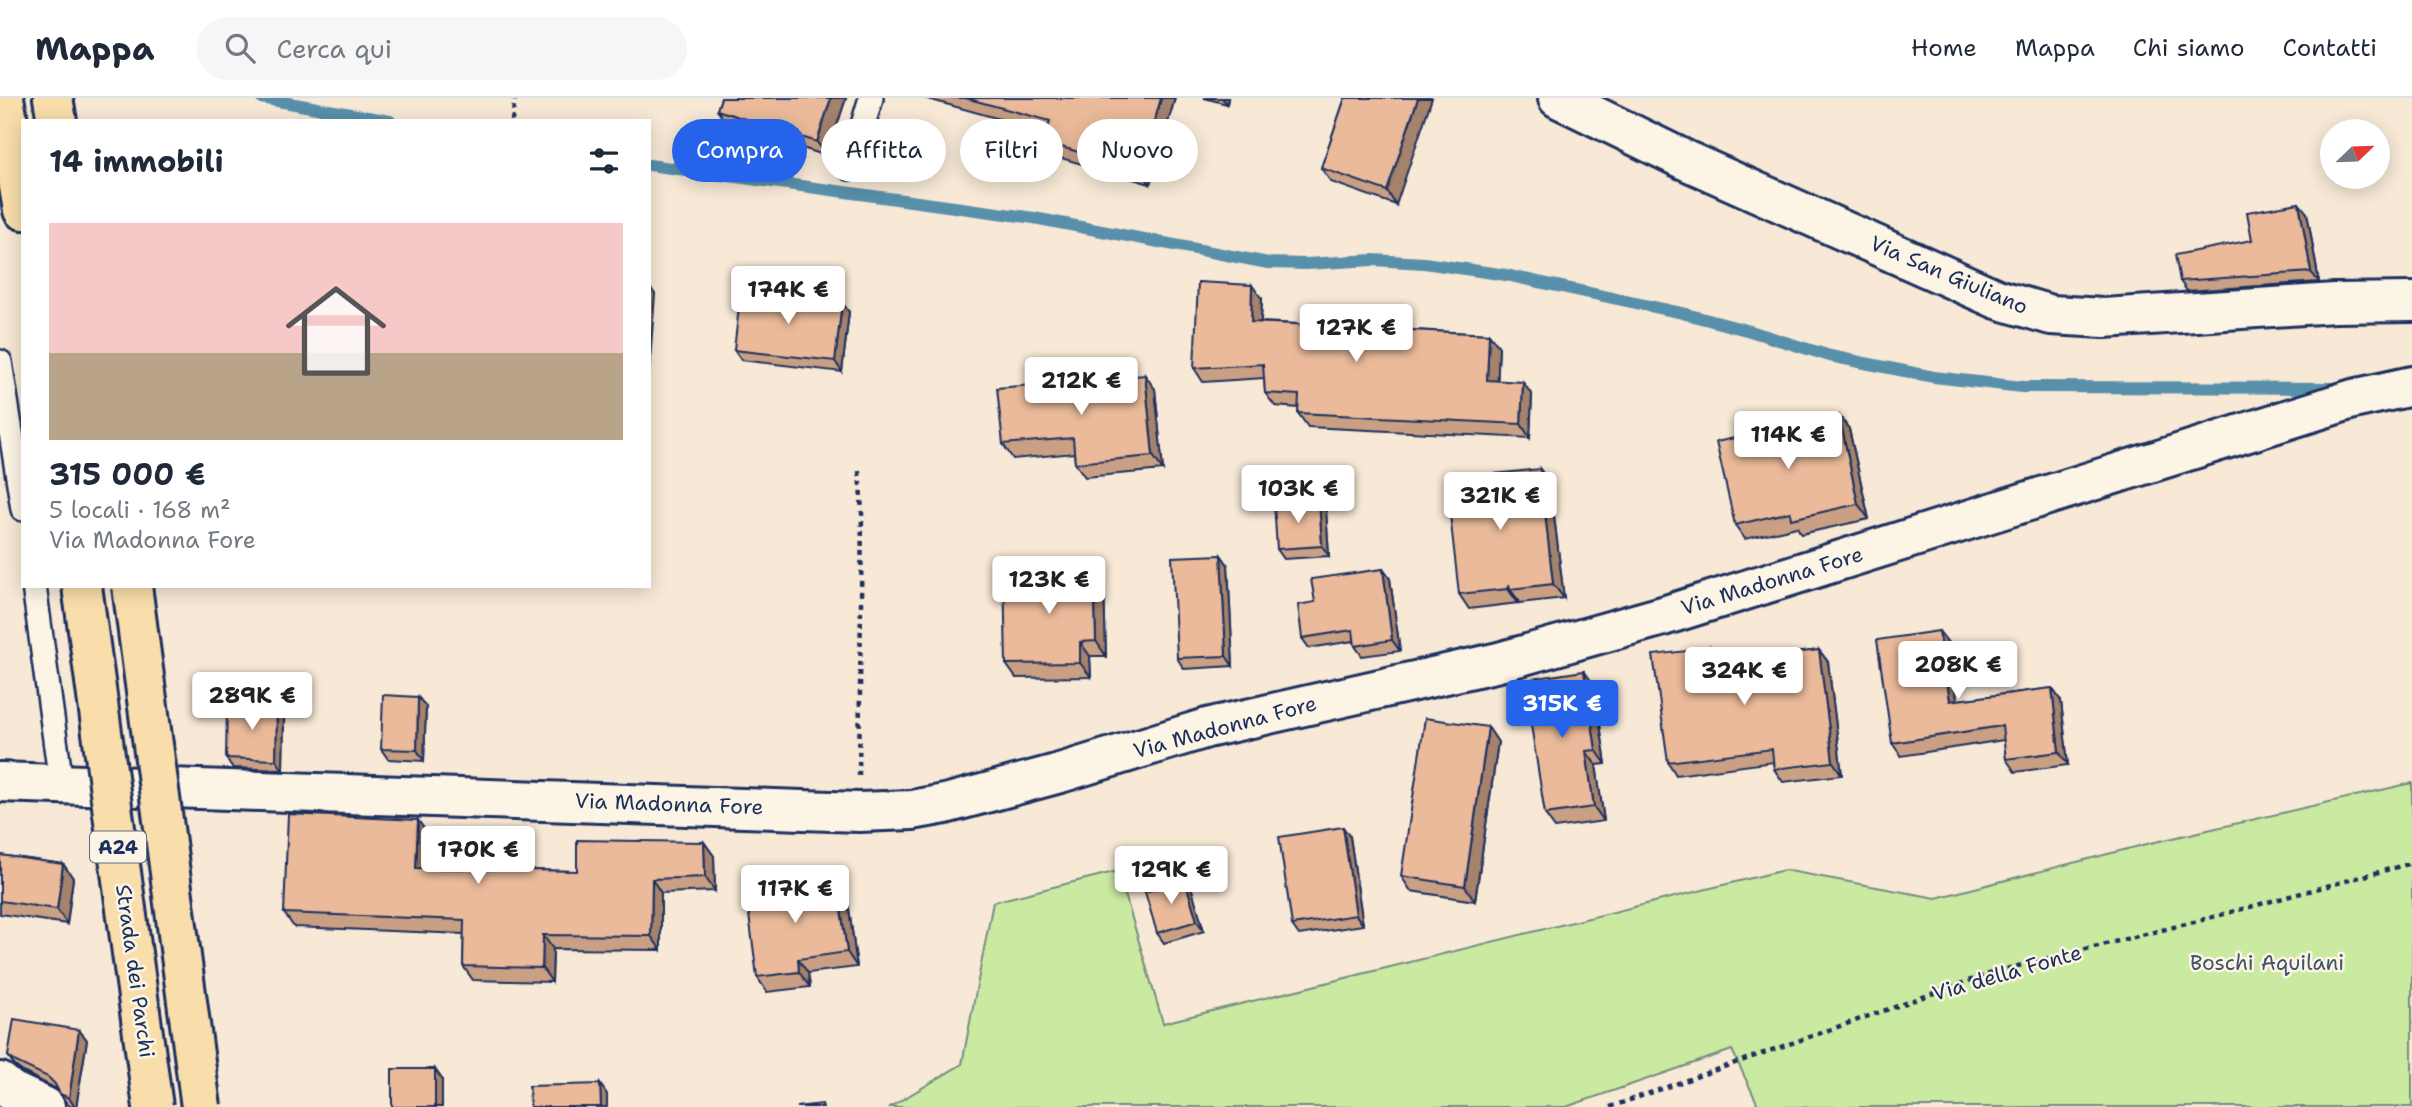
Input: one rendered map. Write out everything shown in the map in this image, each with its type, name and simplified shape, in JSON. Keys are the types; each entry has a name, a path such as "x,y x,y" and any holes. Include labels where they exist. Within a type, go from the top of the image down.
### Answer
{"highway":[{"path":"4,98 21,198"},
{"path":"53,98 57,119"},
{"name":"Strada dei Parchi","path":"82,588 153,1107"},
{"name":"A24","path":"132,588 201,1107"}],"street":[{"name":"Via San Giuliano","path":"1558,98 1685,160 1997,299 2051,316 2104,318 2335,303 2412,302"},
{"name":"Via Madonna Fore","path":"0,782 859,812 912,810 1034,780 1219,725 1512,659 1676,612 2343,402 2412,386"},
{"path":"0,1082 11,1091 45,1107"}],"lane":[{"path":"865,119 871,98"},
{"path":"0,362 21,496"},
{"path":"34,588 61,783"}],"path":[{"path":"512,119 515,98"},
{"path":"859,471 862,512 859,812"},
{"name":"Via della Fonte","path":"1610,1107 1994,972 2412,863"}],"green space":[{"name":"Boschi Aquilani","path":"2412,783 2412,1107 1759,1107 1732,1050 1566,1107 890,1107 962,1064 993,902 1118,871 1163,1023 1784,870 1936,898 2151,843"}],"building":[{"path":"721,98 831,98 824,119 821,119 817,142 807,139 807,119 745,119 717,110"},
{"path":"965,98 1161,98 1155,119 1077,119 1077,152 1063,147 1063,119 1043,119"},
{"path":"1345,98 1418,98 1387,191 1321,168"},
{"path":"2299,203 2311,272 2180,281 2175,255 2252,240 2247,212"},
{"path":"1198,282 1252,285 1251,322 1489,334 1487,380 1523,382 1521,424 1298,413 1299,395 1265,393 1263,364 1194,368"},
{"path":"741,290 842,302 835,361 734,350"},
{"path":"1145,375 1153,456 1075,463 1073,438 1003,444 997,388"},
{"path":"1839,415 1858,504 1791,519 1790,512 1735,525 1716,442"},
{"path":"1540,469 1553,584 1510,589 1509,584 1508,589 1459,594 1446,479"},
{"path":"1319,500 1322,546 1277,549 1274,503"},
{"path":"1221,555 1226,656 1177,658 1172,557"},
{"path":"1383,569 1392,640 1355,646 1353,630 1302,638 1298,605 1315,602 1311,579"},
{"path":"1094,570 1096,641 1080,642 1080,663 1006,664 1004,572"},
{"path":"1939,631 1950,701 2052,688 2059,752 2006,759 2002,726 1892,743 1877,640"},
{"path":"1711,648 1713,663 1819,650 1833,762 1774,769 1772,749 1668,762 1653,655"},
{"path":"1584,671 1596,750 1586,751 1594,807 1545,814 1524,680"},
{"path":"383,695 418,697 417,750 381,749"},
{"path":"227,704 277,705 276,760 226,758"},
{"path":"1425,718 1488,727 1465,886 1401,876"},
{"path":"288,814 418,820 416,868 577,871 577,840 704,842 705,877 652,879 651,936 543,935 542,968 463,966 464,920 284,913"},
{"path":"1343,827 1356,915 1292,925 1279,837"},
{"path":"0,855 63,864 57,909 0,901"},
{"path":"837,880 847,952 798,959 799,972 757,977 746,891"},
{"path":"1185,880 1197,921 1157,933 1145,892"},
{"path":"14,1019 79,1030 69,1098 60,1094 48,1077 8,1056"},
{"path":"392,1069 435,1069 435,1107 392,1107"},
{"path":"600,1084 601,1107 530,1107 529,1086"},
{"path":"822,1104 823,1107 796,1107"}],"waterway":[{"path":"261,98 379,119"},
{"path":"651,165 1034,218 1268,263 1373,260 1424,263 1506,275 1682,313 1830,356 1934,377 2022,387 2339,388"}]}
